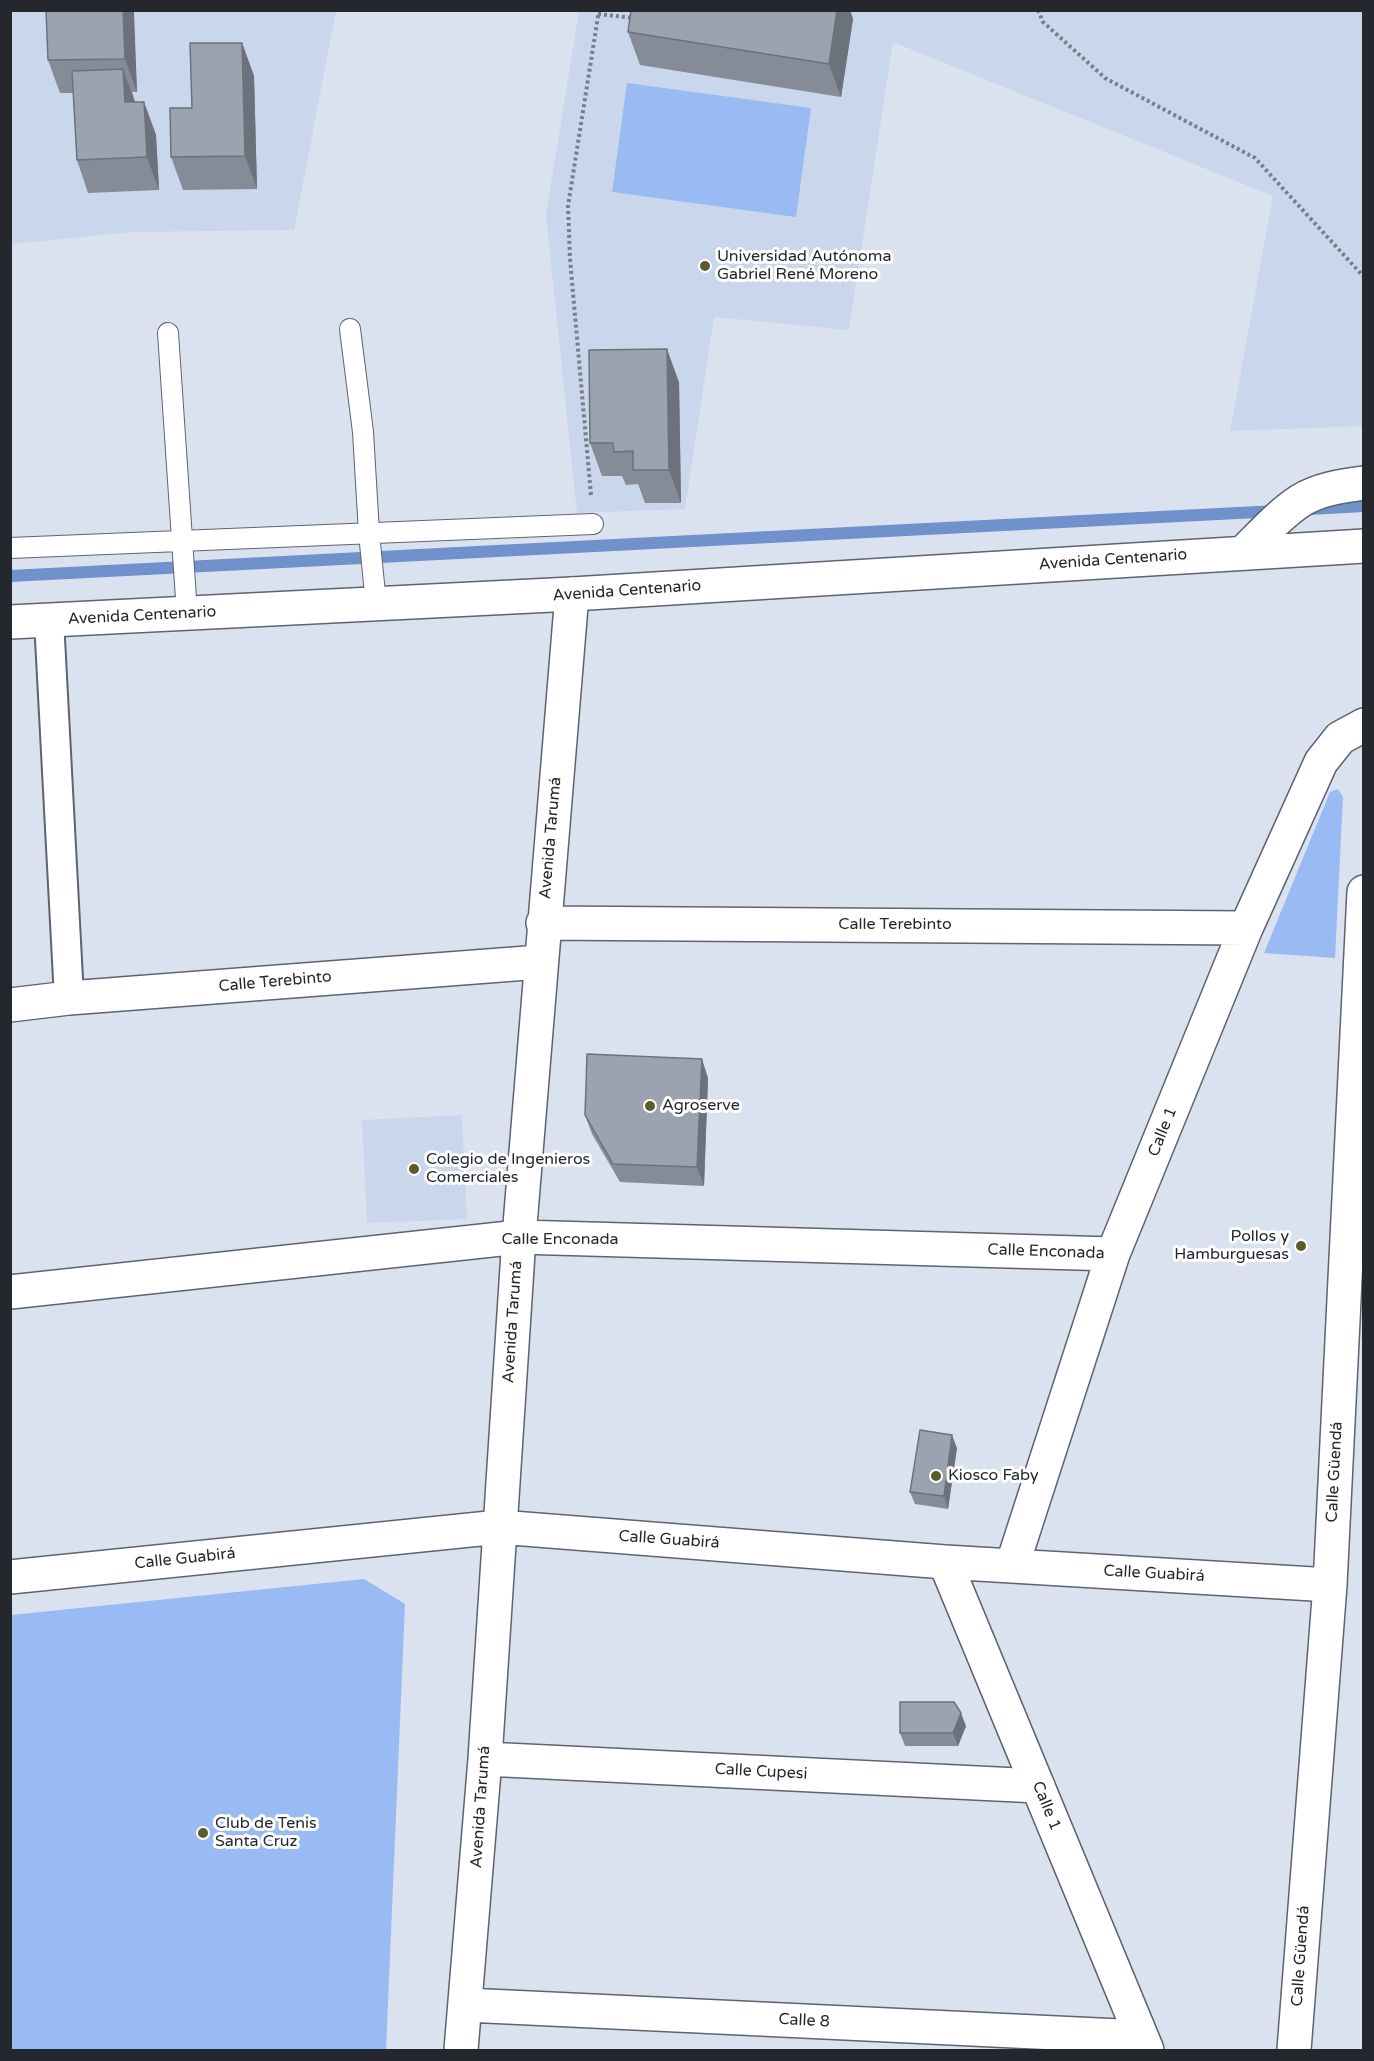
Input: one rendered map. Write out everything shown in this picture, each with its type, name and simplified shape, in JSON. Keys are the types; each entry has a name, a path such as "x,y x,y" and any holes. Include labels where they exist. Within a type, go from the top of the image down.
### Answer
{"street":[{"path":"1244,552 1270,525 1301,500 1332,488 1364,483"},
{"name":"Avenida Centenario","path":"10,622 187,613 374,590 572,594 1364,546"},
{"name":"Avenida Tarumá","path":"461,2050 485,1759 499,1527 540,962 572,594"},
{"path":"49,620 69,998"},
{"name":"Calle 1","path":"1012,1566 1113,1254 1246,928 1321,762 1340,738 1364,725"},
{"name":"Calle Güendá","path":"1294,2050 1330,1585 1364,892"},
{"name":"Calle Terebinto","path":"543,923 1246,928"},
{"name":"Calle Terebinto","path":"10,1005 69,998 540,962"},
{"name":"Calle Enconada","path":"10,1292 519,1238 1113,1254"},
{"name":"Calle Guabirá","path":"10,1577 499,1527 945,1562 1330,1585"},
{"name":"Calle 1","path":"945,1562 1144,2044"},
{"name":"Calle Cupesi","path":"485,1759 1038,1786"},
{"name":"Calle 8","path":"466,2005 1144,2044"}],"lane":[{"path":"350,329 363,432 374,590"},
{"path":"168,333 187,613"},
{"path":"10,548 182,549 370,542 593,524"}],"path":[{"path":"1038,10 1043,22 1105,78 1255,158 1364,277"},
{"path":"591,501 570,260 568,206 598,12 637,18"}],"shaded area":[{"path":"11,11 336,11 294,230 131,232 11,244"},
{"name":"Universidad Autónoma Gabriel René Moreno","path":"579,11 1363,11 1363,426 1230,431 1273,196 893,42 849,330 714,317 685,509 577,513 546,215"},
{"path":"627,83 811,108 796,217 612,192"},
{"path":"1338,789 1343,797 1335,958 1264,953 1330,792"},
{"name":"Colegio de Ingenieros Comerciales","path":"462,1115 467,1219 367,1223 362,1120"},
{"name":"Club de Tenis Santa Cruz","path":"364,1579 405,1604 386,2050 11,2050 11,1615"}],"building":[{"path":"46,10 123,10 125,59 48,60"},
{"path":"631,10 837,10 829,64 628,32"},
{"path":"190,43 242,43 245,156 171,157 170,108 192,108"},
{"path":"123,69 125,102 144,102 147,157 77,160 72,71"},
{"path":"667,349 669,470 633,470 633,451 614,452 613,443 590,443 589,350"},
{"name":"Agroserve","path":"587,1054 702,1059 697,1167 613,1164 585,1115"},
{"name":"Kiosco Faby","path":"920,1430 952,1435 944,1496 910,1492"},
{"path":"900,1702 954,1702 961,1713 953,1733 900,1733"}],"waterway":[{"path":"1309,509 1364,506"},
{"path":"10,576 1277,511"}],"place":[{"name":"Universidad Autónoma Gabriel René Moreno","path":"705,266"},
{"name":"Agroserve","path":"650,1106"},
{"name":"Colegio de Ingenieros Comerciales","path":"414,1169"},
{"name":"Pollos y Hamburguesas","path":"1301,1246"},
{"name":"Kiosco Faby","path":"936,1476"},
{"name":"Club de Tenis Santa Cruz","path":"203,1833"}]}
